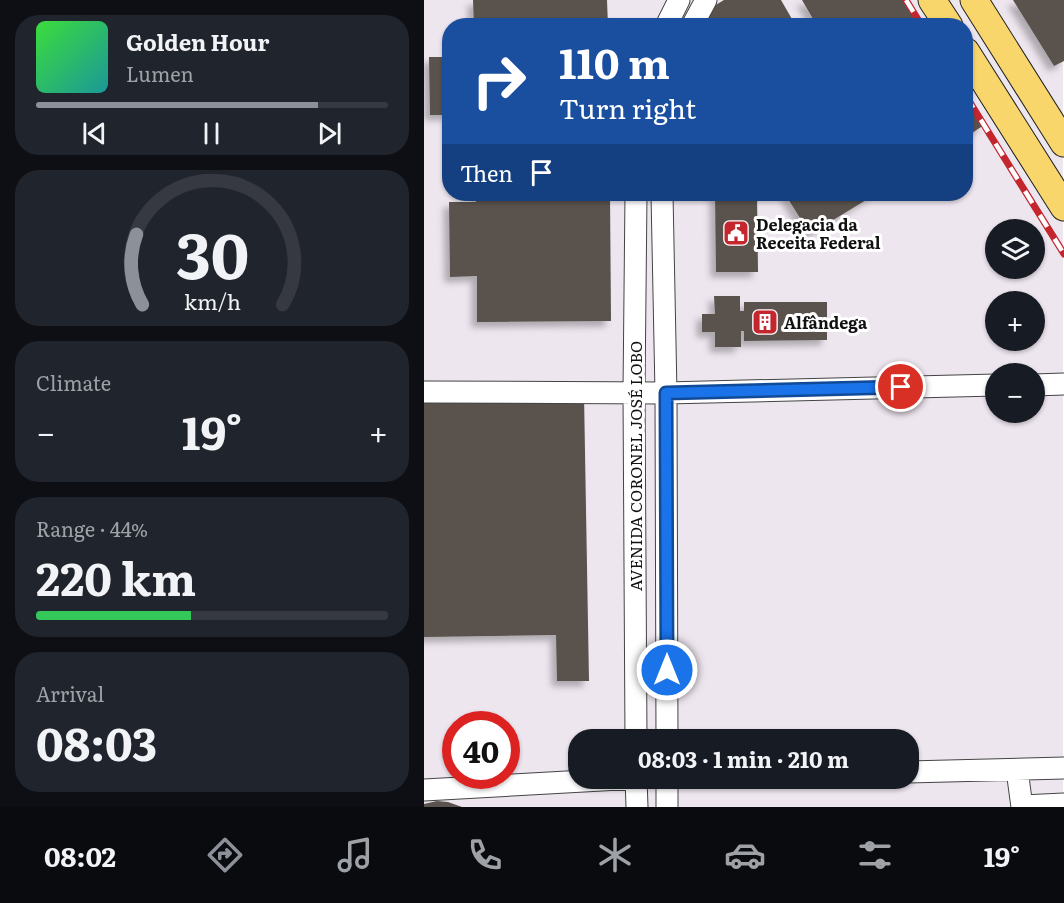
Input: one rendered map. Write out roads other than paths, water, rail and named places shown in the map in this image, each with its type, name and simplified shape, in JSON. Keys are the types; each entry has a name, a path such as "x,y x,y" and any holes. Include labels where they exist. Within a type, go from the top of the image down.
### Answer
{"main road":[{"path":"932,0 944,18"},
{"path":"974,0 1063,143"},
{"path":"973,63 1063,207"}],"street":[{"path":"670,18 679,0"},
{"path":"696,18 706,0"},
{"name":"AVENIDA CORONEL JOSÉ LOBO","path":"636,201 634,392 636,729"},
{"name":"AVENIDA CORONEL JOSÉ LOBO","path":"662,201 666,393 667,729"},
{"path":"1045,385 1063,384"},
{"path":"424,392 666,393 985,385"},
{"path":"919,772 1063,768"},
{"path":"1017,770 1022,806 1063,804"},
{"path":"424,790 568,782"},
{"path":"637,789 637,807"},
{"path":"667,789 667,807"}],"railway":[{"path":"906,0 917,18"},
{"path":"973,107 1064,254"}],"place":[{"name":"Delegacia da Receita Federal","path":"736,233"},
{"name":"Alfândega","path":"765,322"}]}
